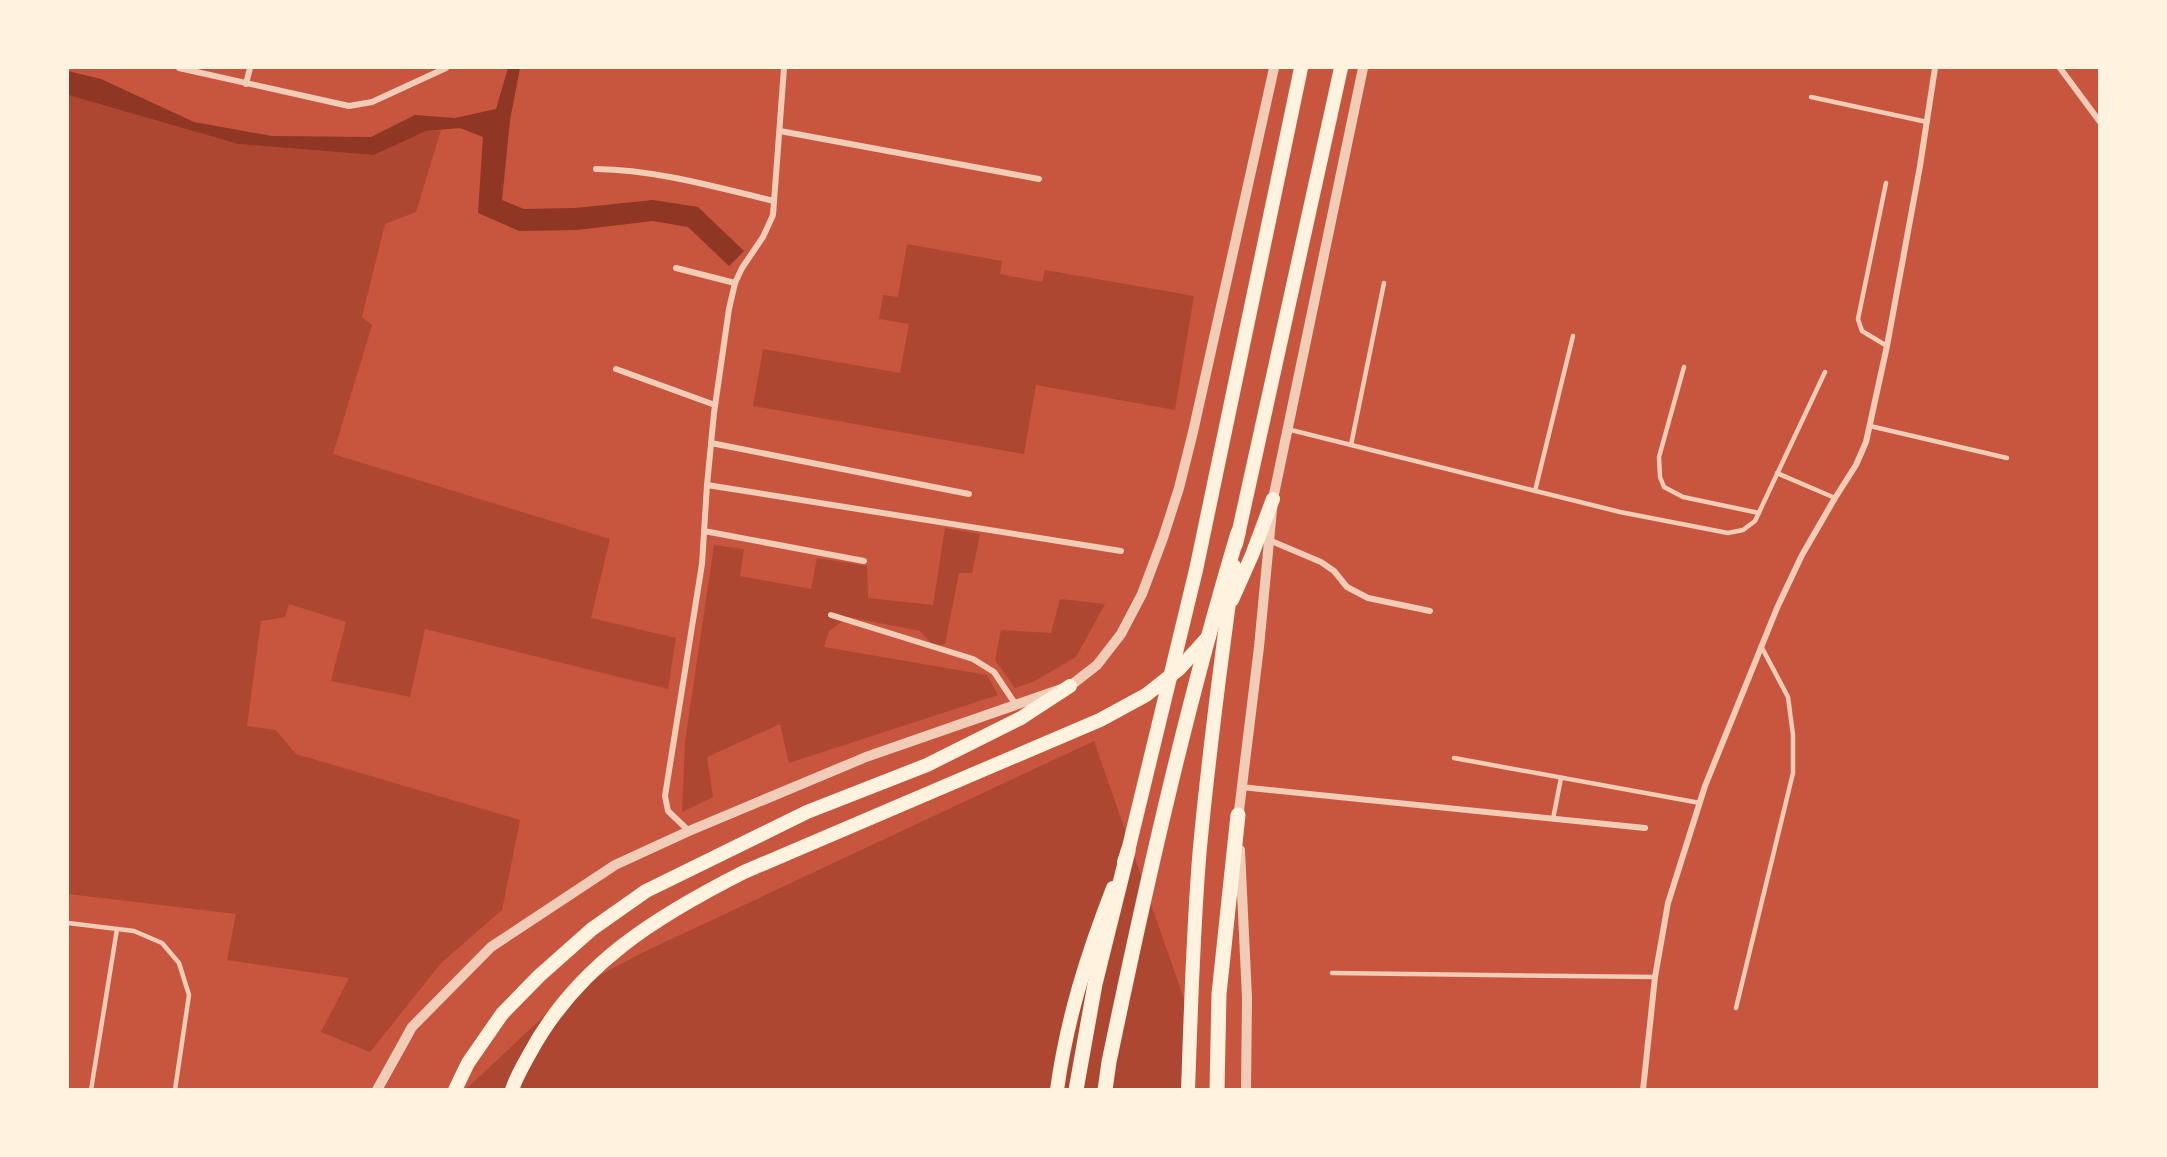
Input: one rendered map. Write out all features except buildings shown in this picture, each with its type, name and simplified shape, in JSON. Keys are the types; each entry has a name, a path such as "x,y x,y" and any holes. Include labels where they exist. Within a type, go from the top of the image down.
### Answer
{"highway":[{"path":"1105,1089 1168,789 1210,625 1238,533"},
{"path":"1217,1089 1219,994 1238,815"},
{"path":"1076,1089 1095,984 1128,851"}],"main road":[{"path":"1057,1089 1063,1049 1077,990 1092,943 1128,851 1196,570 1301,68"},
{"path":"1188,1089 1200,849 1238,533 1341,68"},
{"path":"512,1089 540,1034 573,989 610,955 650,924 693,898 744,872 1055,740 1100,720 1146,695 1179,669 1223,618 1239,587 1273,499"},
{"path":"455,1089 468,1063 502,1014 539,976 592,929 646,891 807,812 927,765 1021,718 1070,686"}],"street":[{"path":"179,68 349,106 372,102 446,68"},
{"path":"246,84 250,68"},
{"path":"689,831 668,811 665,796 702,564 715,405 729,309 735,283 742,268 763,237 773,214 784,68"},
{"path":"377,1089 412,1027 491,947 615,865 689,831 866,757 1070,686 1096,665 1121,634 1142,594 1179,488 1274,68"},
{"path":"1246,1089 1247,998 1238,815 1259,647 1273,499 1363,68"},
{"path":"1643,1089 1655,977 1668,903 1700,803 1777,608 1802,555 1856,465 1866,442 1887,346 1935,68"},
{"path":"2060,68 2100,122"},
{"path":"780,131 1039,178"},
{"path":"596,169 629,170 676,177 774,201"},
{"path":"676,268 735,283"},
{"path":"615,369 715,405"},
{"path":"711,443 969,494"},
{"path":"707,485 1121,551"},
{"path":"704,531 864,561"},
{"path":"1269,540 1321,562 1334,571 1347,587 1368,598 1430,610"},
{"path":"831,615 973,659 994,672 1016,705"},
{"path":"1241,787 1645,828"}],"lane":[{"path":"1811,97 1927,122"},
{"path":"1886,183 1858,319 1862,331 1887,346"},
{"path":"1351,445 1384,283"},
{"path":"1534,491 1573,336"},
{"path":"1684,367 1659,457 1660,477 1664,487 1683,497 1759,513"},
{"path":"1287,429 1620,512 1728,533 1743,530 1755,521 1825,372"},
{"path":"1870,426 2007,458"},
{"path":"1778,473 1835,498"},
{"path":"1736,1008 1793,772 1793,735 1788,697 1761,646"},
{"path":"1454,758 1700,803"},
{"path":"1553,819 1561,778"},
{"path":"68,923 134,931 162,943 179,963 189,994 176,1089"},
{"path":"91,1089 117,929"},
{"path":"1332,973 1655,977"}],"shaded area":[{"path":"508,68 520,68 510,120 502,200 524,209 575,208 653,200 698,207 744,251 729,266 688,227 653,221 577,230 519,231 478,213 483,137 460,128 426,131 374,155 238,144 68,95 68,71 101,79 194,122 272,136 371,137 415,115 455,118 496,109"},
{"path":"68,95 238,144 374,155 426,131 441,130 416,212 385,224 362,317 372,325 333,454 610,539 591,618 676,638 668,689 425,629 410,697 331,681 346,622 289,604 285,617 261,621 247,726 276,730 296,754 520,820 502,910 441,963 370,1052 321,1032 349,978 227,960 236,914 68,894"},
{"path":"907,244 1002,261 1000,274 1042,282 1045,270 1194,296 1175,410 1036,385 1024,454 753,406 763,349 900,373 909,324 879,319 883,295 898,297"},
{"path":"945,528 980,534 972,573 959,573 945,644 933,646 920,631 848,617 829,631 824,647 987,675 998,695 789,763 780,724 707,757 713,797 682,812 685,742 714,545 744,549 740,576 811,589 817,558 867,566 868,598 933,605"},
{"path":"1060,599 1105,604 1076,657 1033,682 1015,688 995,660 1001,630 1051,633"},
{"path":"1094,741 1190,1016 1185,1089 465,1090 573,989 648,950"}]}
